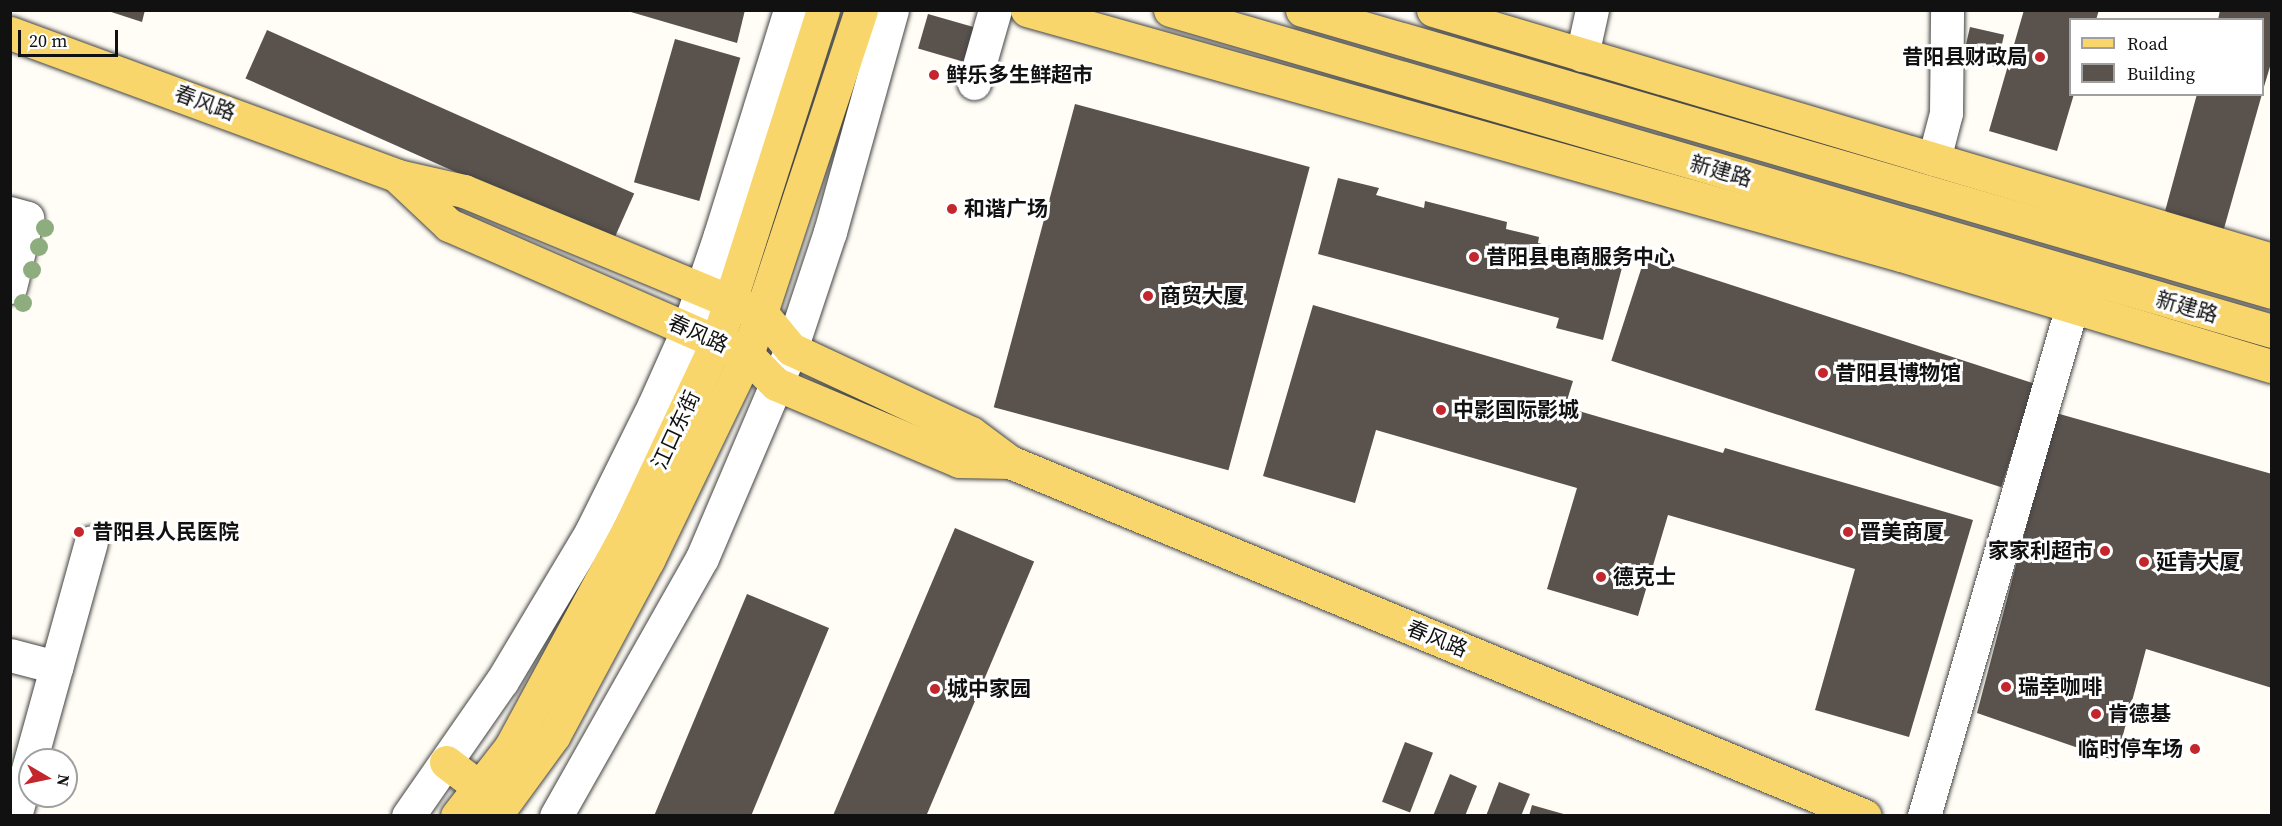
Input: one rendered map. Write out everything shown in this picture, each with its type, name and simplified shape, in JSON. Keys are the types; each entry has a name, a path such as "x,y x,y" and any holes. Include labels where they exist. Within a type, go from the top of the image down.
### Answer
{"main road":[{"name":"江口东街","path":"494,807 510,748 629,529 702,335 732,302 823,10"},
{"name":"江口东街","path":"457,816 494,807 554,735 648,560 747,356 763,315 861,10"},
{"path":"1027,10 2072,306 2271,366"},
{"name":"新建路","path":"1170,10 2271,332"},
{"name":"新建路","path":"1302,10 2271,292"},
{"path":"1433,10 2271,260"},
{"name":"春风路","path":"10,33 398,176 464,191 763,315 791,349 972,433 1010,462 1865,816"},
{"name":"春风路","path":"398,176 449,225 747,356 776,384 959,461 1010,462"},
{"path":"446,762 494,807"}],"street":[{"path":"408,816 502,681 591,532 702,335 700,289 790,10"},
{"path":"556,816 702,558 791,349 831,232 892,10"},
{"path":"974,83 995,10"},
{"path":"1582,55 1592,10"},
{"path":"1934,159 1946,113 1947,10"},
{"path":"10,213 27,218 10,287"},
{"path":"1924,816 2072,306"},
{"path":"15,816 91,542"},
{"path":"10,655 56,667"}],"building":[{"path":"105,10 145,10 142,22"},
{"path":"624,10 745,10 737,43"},
{"name":"昔阳县财政局","path":"2024,10 2099,10 2097,18 2069,18 2069,96 2073,96 2057,151 1989,131"},
{"path":"2220,10 2272,10 2272,60 2264,87 2264,18 2218,18"},
{"path":"928,14 976,28 966,62 918,49"},
{"path":"1970,27 2004,35 1997,67 1963,59"},
{"path":"267,30 634,194 613,242 245,78"},
{"path":"675,39 740,58 699,201 634,182"},
{"path":"2196,96 2261,96 2223,232 2164,215"},
{"name":"商贸大厦","path":"1075,104 1310,167 1228,470 994,407"},
{"name":"昔阳县电商服务中心","path":"1338,178 1379,188 1376,195 1424,208 1425,201 1507,222 1506,229 1539,237 1538,243 1586,255 1588,250 1624,260 1603,340 1556,328 1559,318 1318,254"},
{"name":"昔阳县博物馆","path":"1645,257 2035,384 2001,487 1611,361"},
{"name":"晋美商厦","path":"1313,305 1573,381 1565,407 1723,453 1725,448 1973,520 1909,737 1815,710 1855,569 1668,515 1638,616 1547,589 1577,488 1376,430 1355,503 1263,476"},
{"name":"延青大厦","path":"2056,413 2272,474 2272,688 2146,649 2116,761 1977,713"},
{"name":"城中家园","path":"955,528 1034,562 926,816 833,815"},
{"path":"747,594 829,628 751,816 654,816"},
{"path":"1405,742 1433,753 1410,813 1382,802"},
{"path":"1450,774 1477,786 1465,816 1433,816"},
{"path":"1499,782 1530,794 1521,816 1486,816"},
{"path":"1532,805 1567,815 1567,816 1529,816"}],"place":[{"name":"昔阳县财政局","path":"2040,57"},
{"name":"鲜乐多生鲜超市","path":"934,75"},
{"name":"和谐广场","path":"952,209"},
{"name":"昔阳县电商服务中心","path":"1474,257"},
{"name":"商贸大厦","path":"1148,296"},
{"name":"昔阳县博物馆","path":"1823,373"},
{"name":"中影国际影城","path":"1441,410"},
{"name":"昔阳县人民医院","path":"79,532"},
{"name":"晋美商厦","path":"1848,532"},
{"name":"家家利超市","path":"2105,551"},
{"name":"延青大厦","path":"2144,562"},
{"name":"德克士","path":"1601,577"},
{"name":"瑞幸咖啡","path":"2006,687"},
{"name":"城中家园","path":"935,689"},
{"name":"肯德基","path":"2096,714"},
{"name":"临时停车场","path":"2195,749"}]}
